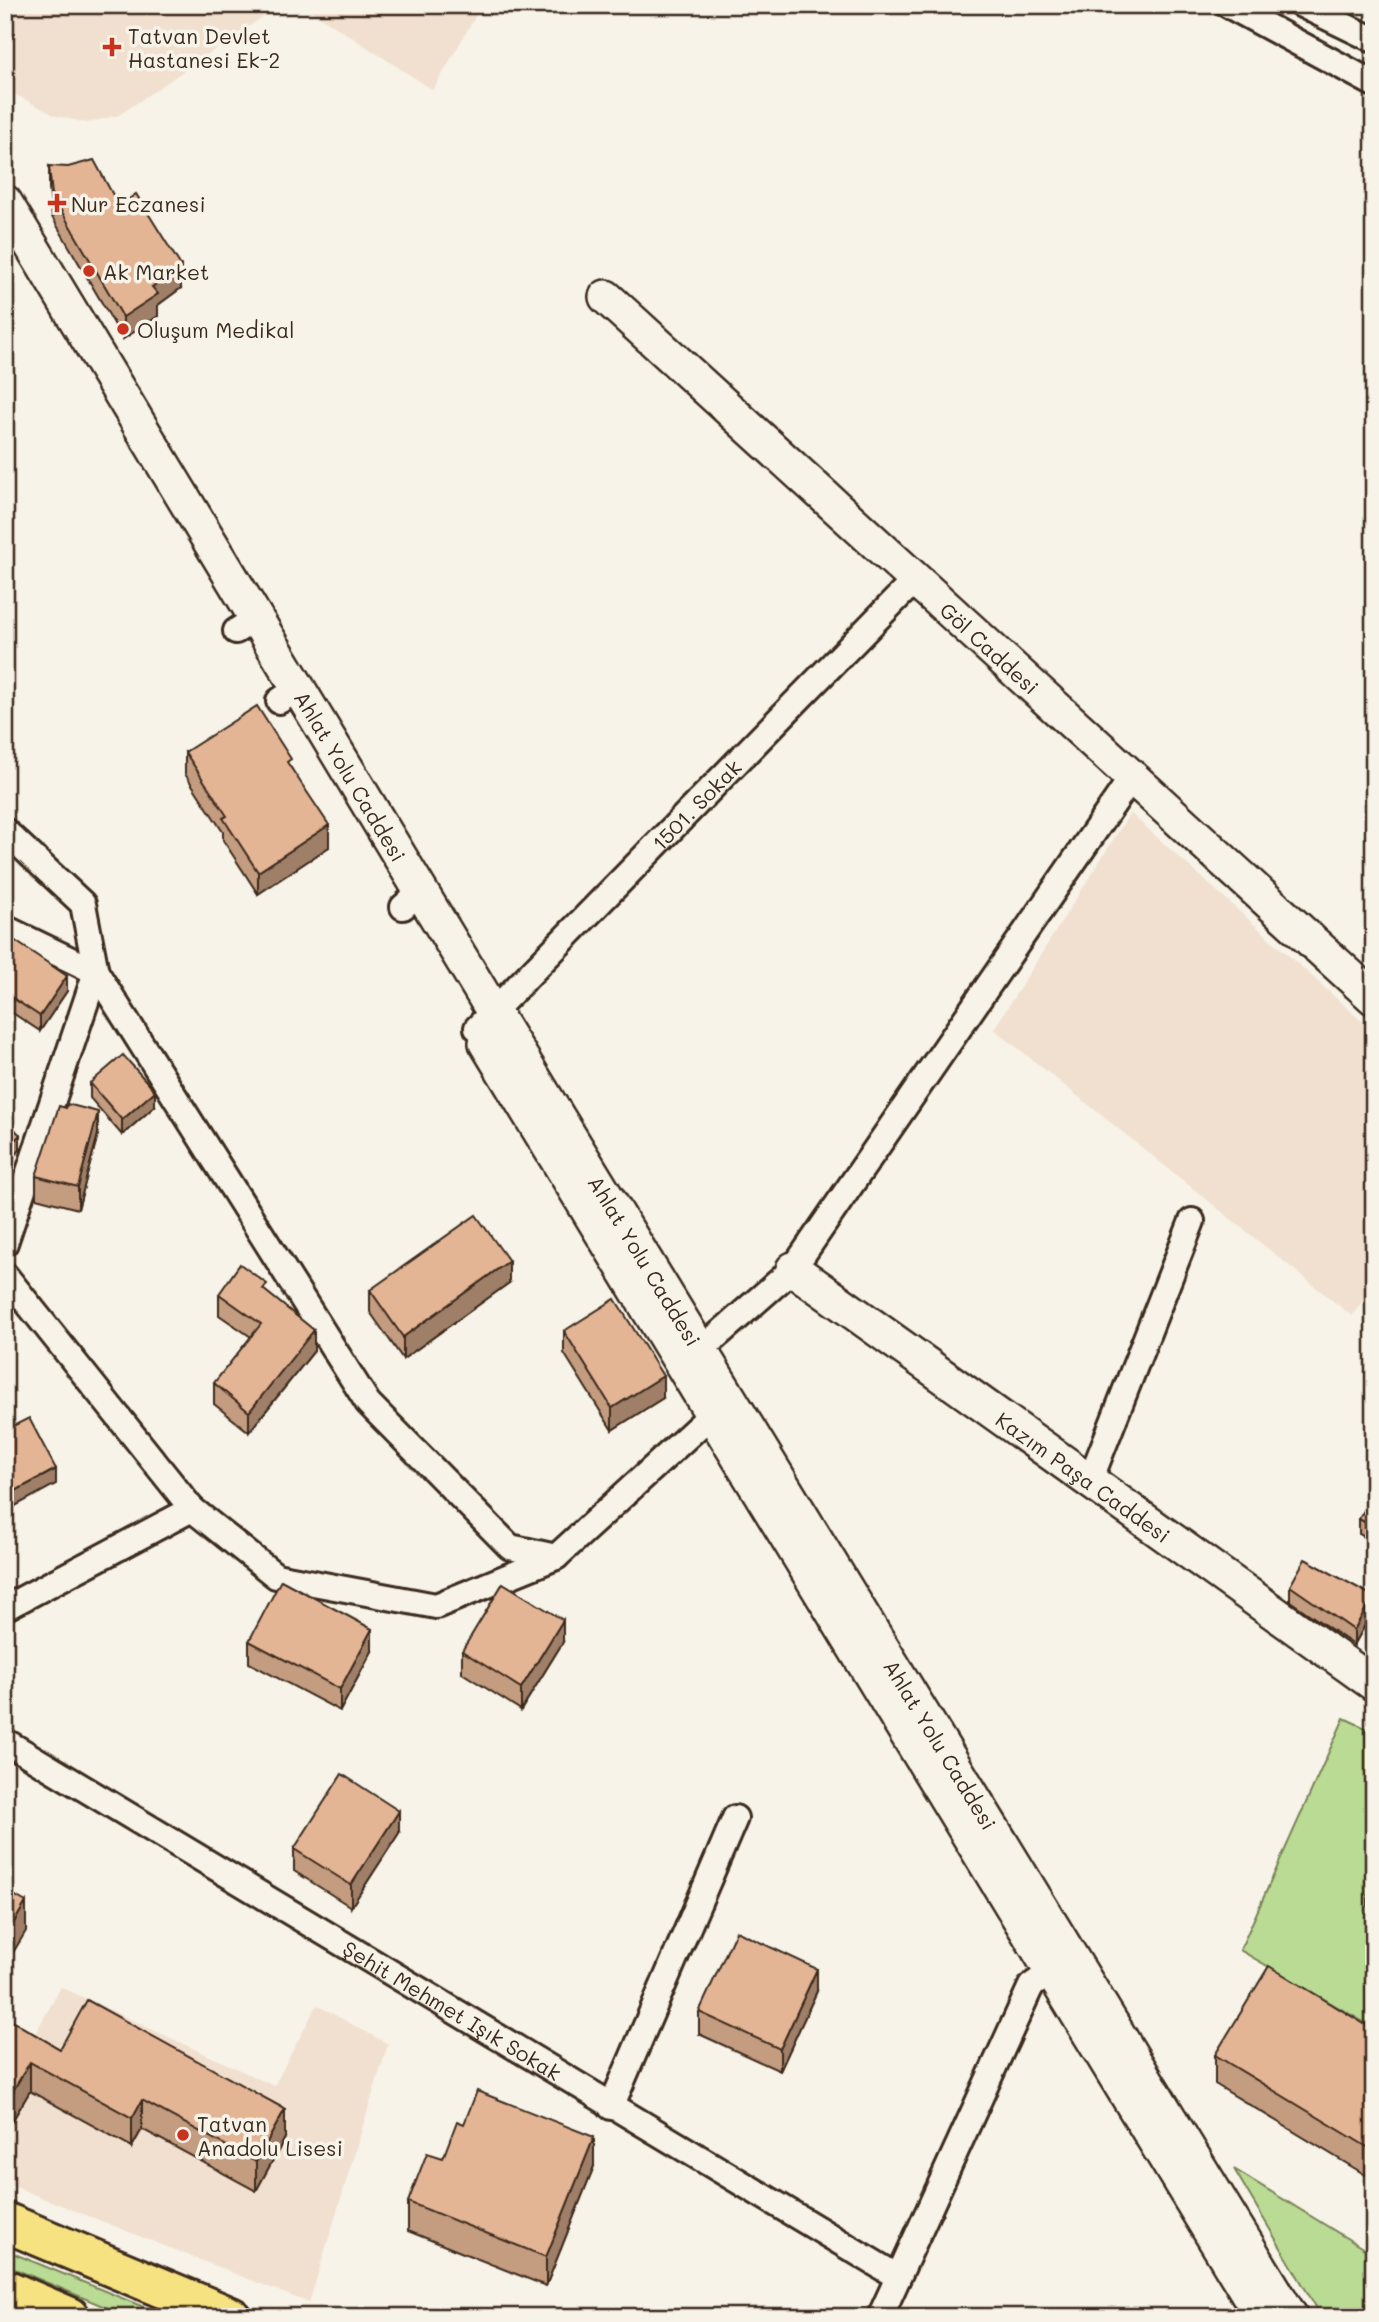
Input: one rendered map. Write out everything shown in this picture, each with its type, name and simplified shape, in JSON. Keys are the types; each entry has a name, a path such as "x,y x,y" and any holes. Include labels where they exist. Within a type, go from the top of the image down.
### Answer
{"highway":[{"path":"5,2222 231,2317"},
{"path":"5,2289 70,2317"}],"street":[{"path":"1228,5 1374,84"},
{"path":"1302,5 1374,40"},
{"name":"Ahlat Yolu Caddesi","path":"5,202 246,624"},
{"name":"Ahlat Yolu Caddesi","path":"5,247 246,624 1061,1965 1262,2317"},
{"name":"Göl Caddesi","path":"606,297 1374,998"},
{"name":"1501. Sokak","path":"485,1019 915,580"},
{"path":"692,1359 793,1269 1132,777"},
{"path":"5,831 83,904 96,972 368,1403 510,1546 556,1557"},
{"path":"5,928 96,972"},
{"path":"5,1243 96,972"},
{"path":"1089,1483 1192,1221"},
{"name":"Kazım Paşa Caddesi","path":"793,1269 1089,1483 1372,1679"},
{"path":"5,1275 192,1509 276,1576 436,1606 556,1557 720,1406"},
{"path":"5,1608 192,1509"},
{"name":"Şehit Mehmet Işık Sokak","path":"5,1741 898,2277"},
{"path":"611,2107 735,1818"},
{"path":"880,2317 1031,1986 1061,1965"},
{"name":"Ahlat Yolu Caddesi","path":"1061,1965 1291,2317"}],"shaded area":[{"name":"Tatvan Devlet Hastanesi Ek-2","path":"5,5 280,5 119,115 87,123 56,116 5,89"},
{"name":"Tatvan Devlet Hastanesi Ek-2","path":"302,5 482,5 433,90"},
{"path":"1130,813 1374,1032 1374,1285 1352,1316 994,1029"},
{"name":"Tatvan Anadolu Lisesi","path":"61,1987 274,2086 317,2005 388,2044 309,2303 5,2183 5,2088"}],"green space":[{"path":"1344,1718 1374,1732 1374,2028 1240,1950"},
{"path":"1234,2169 1374,2255 1374,2317 1322,2317"},
{"path":"5,2250 168,2317 129,2317 5,2265"}],"building":[{"path":"94,160 119,206 136,194 181,266 152,287 158,294 123,317 52,195 49,166 68,167"},
{"path":"257,706 291,759 287,762 329,825 258,872 223,818 227,816 185,752"},
{"path":"11,938 67,976 40,1016 5,993 5,946"},
{"path":"123,1055 155,1091 122,1120 90,1083"},
{"path":"67,1104 98,1112 78,1187 36,1176 59,1106 66,1108"},
{"path":"5,1119 20,1135 5,1149"},
{"path":"476,1215 509,1261 403,1337 370,1290"},
{"path":"240,1264 267,1284 263,1289 314,1330 249,1412 214,1383 261,1324 219,1294"},
{"path":"615,1299 663,1376 612,1408 564,1331"},
{"path":"29,1418 56,1469 6,1496 5,1430"},
{"path":"1374,1494 1374,1527 1359,1519"},
{"path":"1305,1559 1373,1596 1354,1630 1290,1586"},
{"path":"281,1580 372,1629 340,1689 249,1641"},
{"path":"503,1583 563,1620 521,1688 462,1651"},
{"path":"342,1774 399,1811 351,1885 294,1849"},
{"path":"1374,1876 1374,1891 1368,1888"},
{"path":"5,1890 26,1902 5,1937"},
{"path":"736,1931 817,1969 780,2049 699,2012"},
{"path":"1269,1966 1374,2030 1374,2151 1215,2055"},
{"path":"87,2000 285,2109 256,2162 142,2100 132,2118 30,2062 5,2104 5,2017 60,2049"},
{"path":"477,2091 594,2137 546,2257 408,2202 427,2153 443,2158 457,2121 464,2124"}],"place":[{"name":"Tatvan Devlet Hastanesi Ek-2","path":"112,47"},
{"name":"Nur Eczanesi","path":"57,203"},
{"name":"Ak Market","path":"89,271"},
{"name":"Oluşum Medikal","path":"123,329"},
{"name":"Tatvan Anadolu Lisesi","path":"183,2135"}]}
